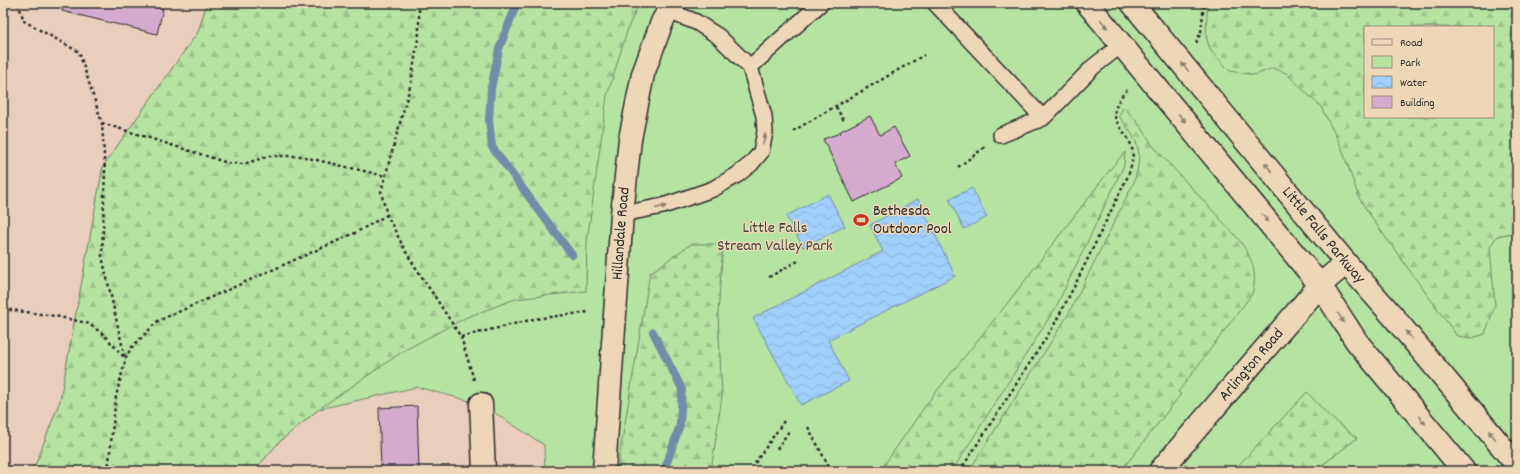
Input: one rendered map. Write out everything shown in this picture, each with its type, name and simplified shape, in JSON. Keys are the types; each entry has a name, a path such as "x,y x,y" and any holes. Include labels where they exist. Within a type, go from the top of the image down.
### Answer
{"street":[{"path":"1087,3 1320,285 1356,342 1464,471"},
{"name":"Little Falls Parkway","path":"1132,3 1346,262 1517,465"},
{"name":"Hillandale Road","path":"604,471 622,214 630,139 643,74 662,22 670,7"},
{"name":"Arlington Road","path":"1160,471 1320,285 1346,262"},
{"path":"481,404 484,471"}],"lane":[{"path":"750,66 821,3"},
{"path":"935,3 1043,118"},
{"path":"622,214 663,206 714,189 737,175 751,164 761,152 765,132 764,116 750,66 718,36 670,7"},
{"path":"1001,135 1043,118 1093,67 1121,45"}],"path":[{"path":"18,3 24,21 79,52 102,123 105,171 102,256 126,358"},
{"path":"418,3 419,33 411,83 381,192 388,215 407,254 461,337 481,404"},
{"path":"1198,42 1201,32 1204,3"},
{"path":"794,131 924,55"},
{"path":"960,471 1053,327 1116,203 1131,170 1133,153 1131,145 1114,117 1114,111 1120,96"},
{"path":"836,107 844,121"},
{"path":"102,123 228,163 244,164 269,156 300,156 385,176"},
{"path":"958,167 1001,135"},
{"path":"108,471 116,396 126,358 131,348 158,321 356,233 388,215"},
{"path":"769,277 798,262"},
{"path":"3,309 55,316 87,323 102,333 126,358"},
{"path":"461,337 534,319 589,312"},
{"path":"755,463 784,421"},
{"path":"808,427 831,471"},
{"path":"777,449 789,430"}],"green space":[{"name":"Little Falls Stream Valley Park","path":"207,3 1517,3 1517,471 545,471 544,445 481,404 417,387 319,409 279,442 254,471 33,471 60,401 103,166 198,32"},
{"path":"207,3 639,3 628,28 607,96 587,242 586,291 515,299 465,318 405,350 319,409 279,442 254,471 33,471 60,401 103,166 198,32"},
{"path":"1209,3 1517,3 1517,232 1497,236 1490,247 1495,305 1485,334 1472,338 1457,336 1376,224 1359,198 1341,146 1321,107 1286,73 1273,68 1255,75 1230,71 1211,51 1206,37"},
{"path":"1124,107 1142,128 1153,146 1241,243 1249,256 1254,270 1254,286 1252,294 1178,392 1181,394 1121,471 969,471 1068,315 1134,182 1139,156 1137,145 1133,137 1119,116"},
{"path":"1125,152 1124,165 1056,307 952,471 880,471 928,402 1006,305"},
{"path":"691,244 723,244 718,314 722,396 711,471 617,471 650,273"},
{"path":"1307,392 1329,416 1357,438 1315,471 1233,471"}],"water":[{"path":"972,188 987,217 964,229 949,199"},
{"path":"828,194 845,226 803,247 786,216"},
{"path":"918,199 955,276 828,340 849,381 801,405 753,318 883,251 870,225"}],"building":[{"path":"63,3 139,3 163,9 157,34 62,11"},
{"path":"870,116 880,135 894,127 910,156 895,164 902,178 854,202 823,139 840,133 839,132"},
{"path":"417,406 419,471 381,471 379,408"}],"waterway":[{"path":"517,3 499,49 491,89 489,120 492,147 572,255"},
{"path":"653,332 682,389 680,425 664,471"}],"place":[{"name":"Bethesda Outdoor Pool","path":"861,220"}]}
